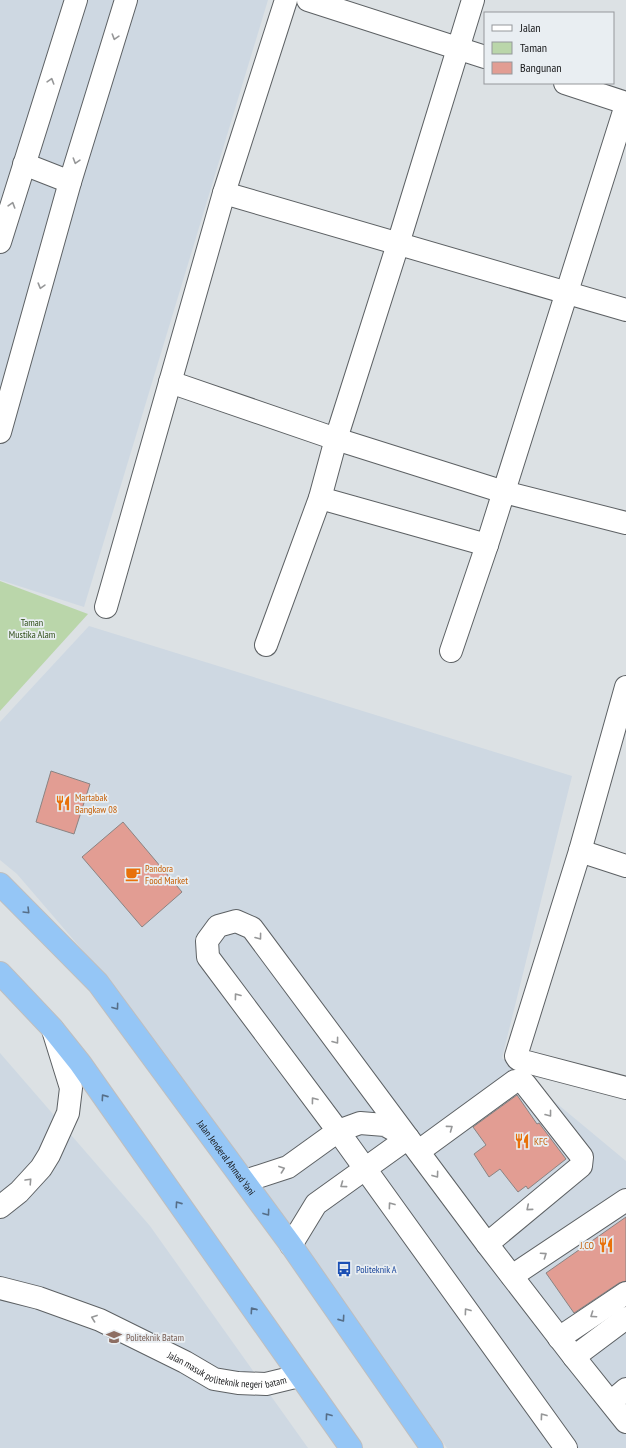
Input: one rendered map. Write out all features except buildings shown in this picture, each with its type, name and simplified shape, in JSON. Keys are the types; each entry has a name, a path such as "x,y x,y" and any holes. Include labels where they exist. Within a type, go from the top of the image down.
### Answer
{"highway":[{"name":"Jalan Jenderal Ahmad Yani","path":"0,884 98,983 291,1245 432,1448"},
{"path":"0,973 52,1028 80,1064 351,1448"}],"street":[{"path":"0,242 76,0"},
{"path":"0,432 70,182 126,0"},
{"path":"106,607 224,193 286,0"},
{"path":"308,0 484,57"},
{"path":"266,645 320,498 336,439 474,0"},
{"path":"451,651 487,546 626,104 568,84"},
{"path":"24,164 70,182"},
{"path":"224,193 626,310"},
{"path":"170,382 336,439 504,492 626,523"},
{"path":"320,498 487,546"},
{"path":"626,687 580,851 516,1056 518,1059 626,1088"},
{"path":"580,851 626,866"},
{"path":"566,1448 365,1168 208,957 208,941 218,926 236,921 252,928 487,1244 559,1338 574,1357 618,1396 626,1422"},
{"path":"0,1207 19,1192 41,1168 49,1155 68,1113 71,1088 52,1028"},
{"path":"291,1245 316,1204 365,1168 414,1145 518,1080 525,1084 582,1157 581,1166 487,1244"},
{"path":"245,1181 288,1166 338,1131 360,1123 385,1125 414,1145"},
{"path":"512,1276 626,1200"},
{"name":"Jalan masuk politeknik negeri batam","path":"0,1288 39,1298 100,1320 185,1362 214,1379 238,1383 266,1384 299,1376"},
{"path":"559,1338 626,1293"},
{"path":"574,1357 626,1318"}],"shaded area":[{"path":"0,0 268,0 84,607 0,580"},
{"path":"89,626 572,776 502,1058 626,1161 626,1448 447,1448 252,1176 109,981 17,874 0,860 0,722"},
{"name":"Politeknik Batam","path":"0,1053 150,1226 308,1448 0,1448"}],"green space":[{"name":"Taman Mustika Alam","path":"0,581 88,614 0,711"}],"place":[{"name":"Martabak Bangkaw 08","path":"63,803"},
{"name":"Pandora Food Market","path":"133,874"},
{"name":"KFC","path":"522,1141"},
{"name":"J.CO","path":"606,1245"},
{"name":"Politeknik A","path":"344,1269"},
{"name":"Politeknik Batam","path":"114,1337"}]}
